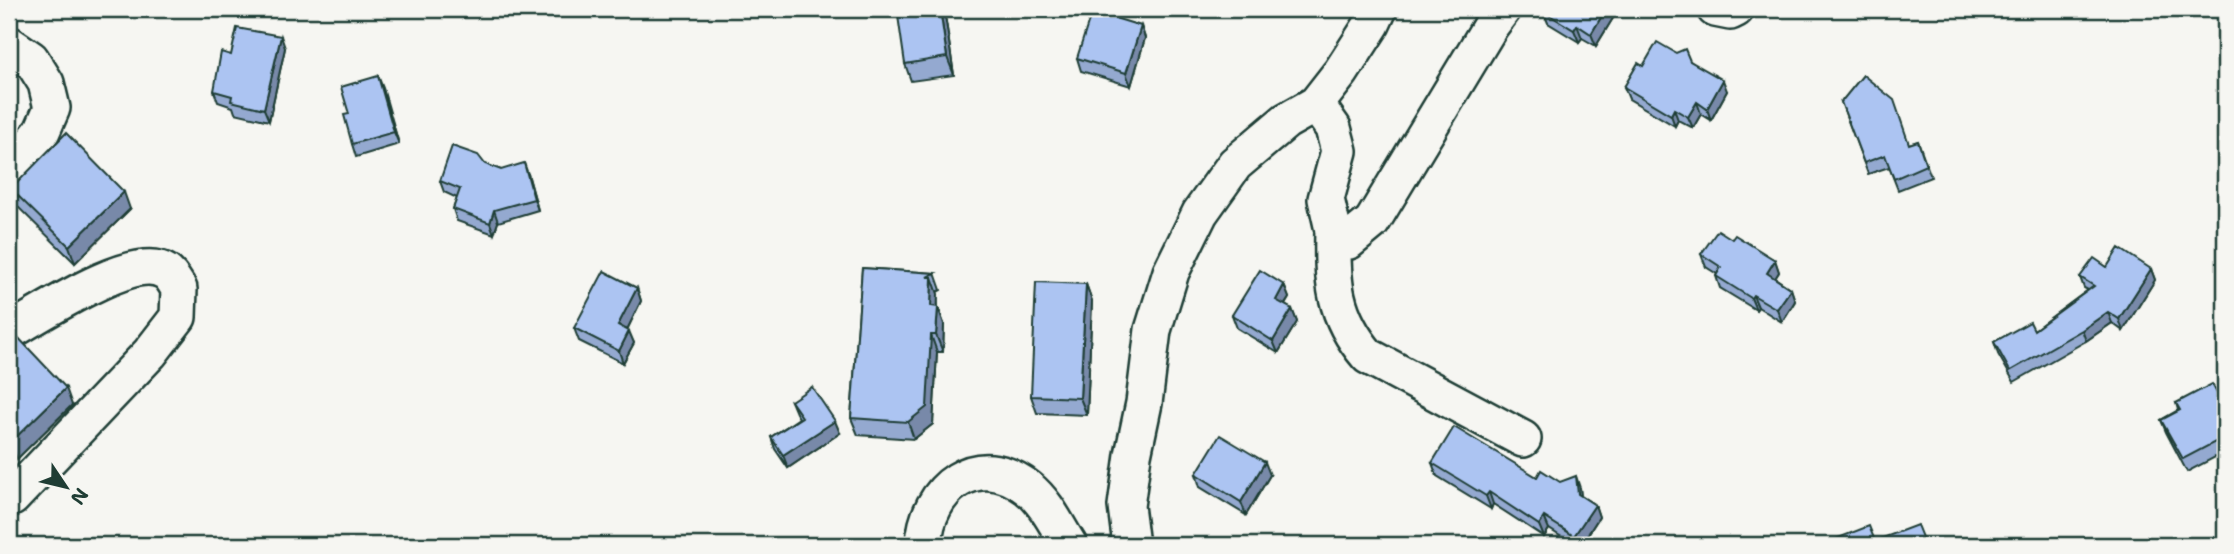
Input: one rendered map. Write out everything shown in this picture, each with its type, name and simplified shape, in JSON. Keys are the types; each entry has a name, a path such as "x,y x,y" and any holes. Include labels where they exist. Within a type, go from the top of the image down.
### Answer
{"street":[{"path":"1131,545 1126,506 1133,455 1144,403 1153,330 1171,272 1200,212 1235,163 1286,121 1316,104 1373,24 1379,9"},
{"path":"1333,230 1349,241 1372,222 1503,9"},
{"path":"1715,9 1730,12 1735,9"},
{"path":"9,44 31,59 46,83 52,108 42,131 9,172"},
{"path":"1316,104 1333,128 1339,151 1326,200 1333,230 1332,279 1351,336 1368,356 1523,439"},
{"path":"9,332 109,276 146,266 166,272 180,289 178,317 150,354 12,498"},
{"path":"924,545 924,537 939,496 961,477 986,472 1008,476 1029,488 1050,513 1069,545"}],"building":[{"path":"897,9 940,9 947,57 905,64"},
{"path":"1606,9 1591,34 1577,25 1574,30 1543,11"},
{"path":"1092,11 1141,26 1126,73 1077,58"},
{"path":"237,28 281,36 264,109 231,101 232,96 214,91 221,52 231,55"},
{"path":"1657,42 1676,53 1685,49 1690,61 1723,80 1707,109 1697,102 1688,117 1674,109 1671,115 1624,87 1638,63 1643,66"},
{"path":"1863,75 1894,100 1909,144 1918,141 1926,165 1894,179 1885,155 1864,163 1841,102"},
{"path":"378,76 394,132 352,144 344,115 349,114 341,87"},
{"path":"66,133 124,192 69,246 11,189"},
{"path":"452,146 478,155 485,164 501,170 524,163 534,199 494,210 490,223 453,209 460,189 440,181"},
{"path":"1718,230 1732,239 1735,235 1775,260 1767,273 1791,289 1777,309 1753,295 1751,298 1716,276 1721,267 1701,254"},
{"path":"2119,248 2151,269 2119,319 2108,312 2010,371 1994,342 2030,322 2034,330 2094,286 2080,277 2094,258 2107,267"},
{"path":"862,268 935,273 927,277 932,277 931,306 938,307 936,335 931,335 927,407 908,422 851,418"},
{"path":"1260,270 1284,285 1276,300 1292,309 1273,341 1232,315"},
{"path":"604,271 637,288 618,325 629,331 619,351 574,328"},
{"path":"1036,282 1086,284 1080,398 1031,396"},
{"path":"13,332 66,388 11,442 9,333"},
{"path":"2212,384 2225,408 2225,437 2183,459 2161,420 2180,410 2176,403"},
{"path":"812,387 835,421 783,455 771,437 802,417 791,401"},
{"path":"1454,427 1537,477 1541,470 1560,482 1576,476 1578,494 1595,505 1574,536 1544,517 1539,525 1489,492 1486,496 1432,463"},
{"path":"1220,435 1265,462 1241,502 1196,474"},
{"path":"1917,525 1925,545 1835,545 1833,540 1869,526 1875,541"}]}
